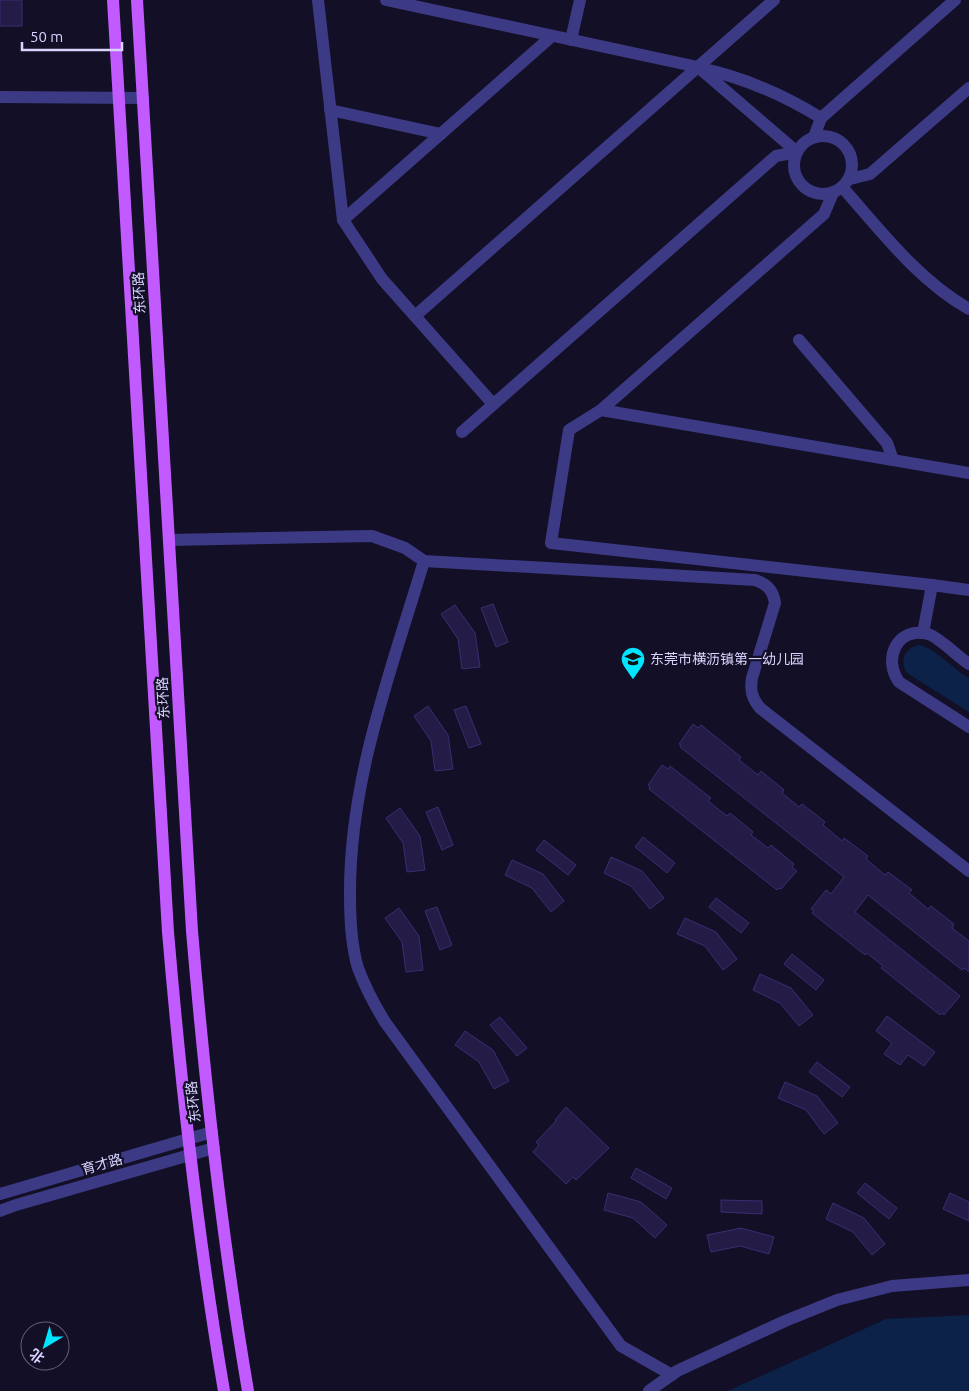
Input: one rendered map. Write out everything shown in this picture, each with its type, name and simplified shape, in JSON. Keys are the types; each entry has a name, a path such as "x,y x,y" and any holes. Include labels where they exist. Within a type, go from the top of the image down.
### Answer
{"main road":[{"name":"东环路","path":"113,0 163,856 188,1138 224,1391"},
{"name":"东环路","path":"137,0 192,931 212,1132 228,1262 248,1391"}],"street":[{"path":"318,0 343,220 382,279 493,404"},
{"path":"386,0 698,67 735,77 770,90 820,118"},
{"path":"571,40 580,0"},
{"path":"415,316 774,0"},
{"path":"814,137 820,118 955,0"},
{"path":"343,220 552,36"},
{"path":"698,67 797,152"},
{"path":"969,88 870,174 842,187 822,195 810,192 801,185 795,175 794,163 797,152 804,143 814,137 825,136 836,139 846,146 851,156 853,167 842,187 824,214 600,410 569,430 551,543 969,590"},
{"path":"0,97 143,98"},
{"path":"330,110 441,134"},
{"path":"462,432 776,156 797,152"},
{"path":"842,187 910,263 932,284 969,309"},
{"path":"798,340 887,443 893,460"},
{"path":"600,410 969,473"},
{"path":"169,540 372,536 405,548 424,561 763,582 773,594 774,603 752,678 750,689 753,700 760,708 969,871"},
{"path":"424,561 369,744 357,797 350,878 351,936 358,966 369,995 385,1022 621,1346 672,1375"},
{"path":"923,633 932,585"},
{"path":"969,664 937,638 923,633 909,635 901,640 891,655 893,674 899,682 969,727"},
{"name":"育才路","path":"0,1194 212,1132"},
{"name":"育才路","path":"0,1211 214,1148"},
{"path":"650,1391 672,1375 785,1321 837,1300 892,1286 969,1280"}],"water":[{"path":"919,645 931,650 969,678 969,712 907,673 904,664 905,655 910,649"},
{"path":"969,1315 969,1391 728,1391 886,1319"}],"building":[{"path":"0,0 22,0 22,26 0,26"},
{"path":"493,604 508,642 496,647 481,608"},
{"path":"455,605 475,633 480,667 462,669 458,639 441,614"},
{"path":"428,706 448,735 453,769 435,771 431,741 414,716"},
{"path":"466,706 481,744 469,748 454,710"},
{"path":"693,724 698,728 701,725 741,757 739,760 758,775 761,771 784,790 782,793 799,807 802,804 825,822 823,825 842,841 844,838 868,856 866,859 885,875 888,872 912,890 909,893 928,909 931,906 954,924 952,928 969,941 969,972 964,968 962,970 868,895 855,912 960,996 944,1015 942,1013 940,1015 881,968 883,966 867,953 865,955 812,913 814,911 811,909 826,890 831,894 844,877 680,747 681,745 679,744"},
{"path":"662,765 668,769 670,766 711,798 708,801 727,816 730,813 753,832 751,835 768,848 771,845 794,864 792,867 797,871 781,889 777,890 649,789 648,785"},
{"path":"438,807 453,845 442,850 426,812"},
{"path":"400,808 420,836 425,870 407,872 403,843 386,818"},
{"path":"643,837 675,863 667,873 635,847"},
{"path":"544,840 576,865 568,875 536,850"},
{"path":"611,857 642,871 664,898 650,909 631,886 604,873"},
{"path":"512,860 543,874 564,901 551,912 532,888 505,875"},
{"path":"716,898 749,923 741,933 709,907"},
{"path":"437,907 452,945 440,950 425,911"},
{"path":"399,908 419,936 423,970 406,972 402,942 385,918"},
{"path":"685,918 716,932 737,959 723,970 705,946 677,934"},
{"path":"792,954 824,980 816,990 784,964"},
{"path":"760,974 791,988 813,1015 799,1026 780,1003 753,990"},
{"path":"887,1016 935,1052 924,1066 908,1055 900,1065 884,1054 892,1043 876,1031"},
{"path":"500,1017 527,1048 517,1056 490,1025"},
{"path":"465,1031 493,1050 509,1081 494,1089 479,1062 455,1045"},
{"path":"817,1062 850,1087 842,1097 809,1072"},
{"path":"785,1082 817,1096 838,1123 824,1134 806,1110 778,1098"},
{"path":"566,1107 609,1148 576,1180 573,1177 566,1184 533,1152 539,1145 536,1142 556,1121"},
{"path":"636,1168 672,1188 666,1199 631,1178"},
{"path":"865,1183 897,1208 889,1219 857,1193"},
{"path":"608,1193 641,1202 667,1225 655,1238 633,1218 604,1210"},
{"path":"950,1193 969,1202 969,1221 943,1209"},
{"path":"721,1200 762,1201 762,1214 721,1212"},
{"path":"833,1203 864,1218 885,1244 872,1255 853,1232 826,1219"},
{"path":"741,1228 774,1237 769,1254 740,1246 711,1252 707,1235"}],"place":[{"name":"东莞市横沥镇第一幼儿园","path":"633,680"}]}
